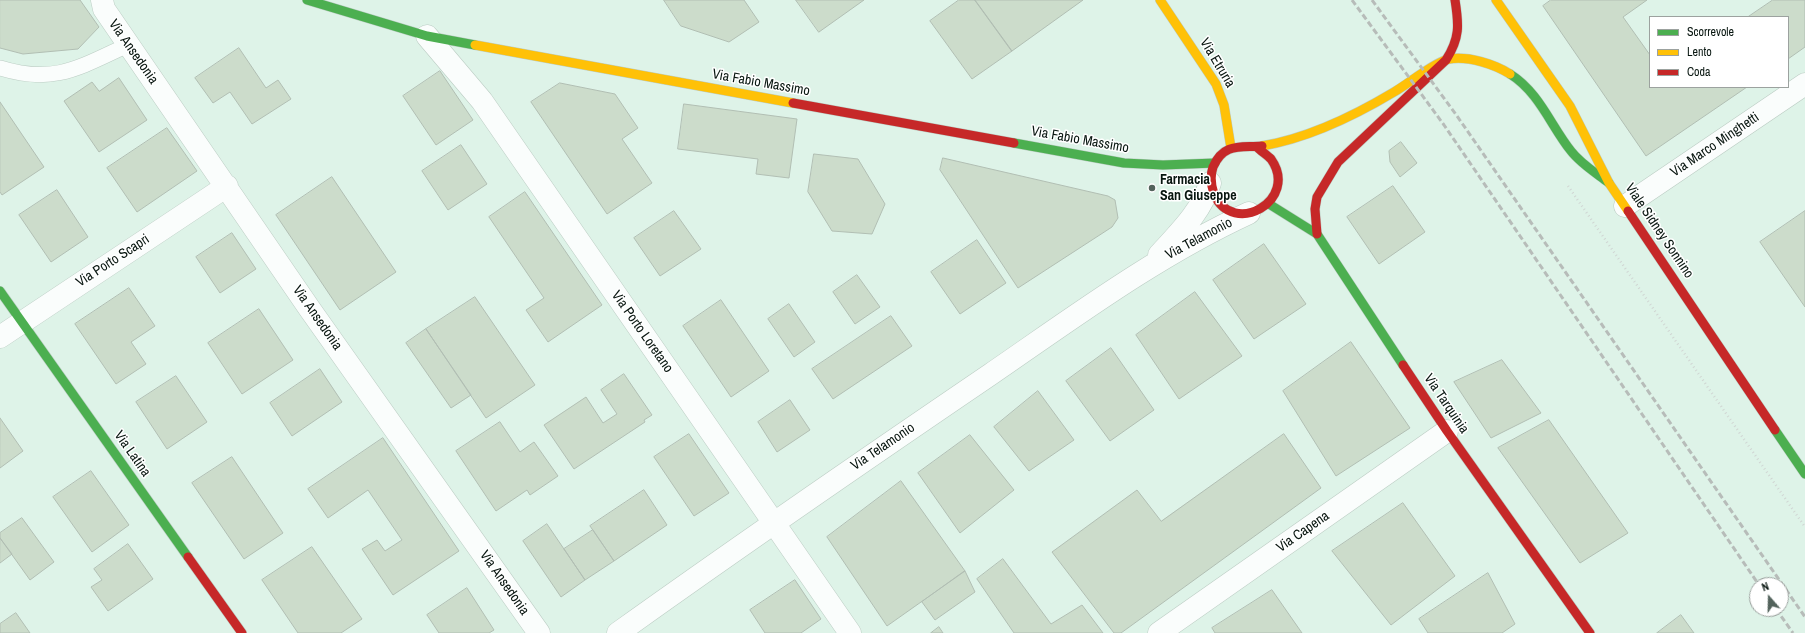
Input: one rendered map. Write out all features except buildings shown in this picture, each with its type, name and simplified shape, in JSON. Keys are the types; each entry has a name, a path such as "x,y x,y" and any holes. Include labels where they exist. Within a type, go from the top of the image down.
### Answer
{"street":[{"name":"Via Ansedonia","path":"102,0 104,9 128,45 227,186 309,308 539,633"},
{"name":"Via Fabio Massimo","path":"306,0 427,36 1111,161 1157,165 1213,173"},
{"name":"Via Etruria","path":"1160,0 1216,84 1224,105 1231,148"},
{"path":"1317,234 1315,209 1318,197 1322,186 1338,162 1446,60 1455,47 1459,33 1455,0"},
{"name":"Viale Sidney Sonnino","path":"1496,0 1570,106 1609,183 1805,474"},
{"name":"Via Porto Loretano","path":"427,36 482,101 850,633"},
{"path":"1231,148 1239,146 1257,147 1314,133 1377,103 1446,60 1469,59 1495,67 1514,77 1531,94 1573,153 1609,183"},
{"name":"Via Marco Minghetti","path":"1625,206 1805,84"},
{"path":"1257,147 1267,153 1274,162 1278,172 1279,184 1275,195 1269,204"},
{"name":"Via Telamonio","path":"1150,266 1207,196 1213,173 1222,154 1231,148"},
{"name":"Via Telamonio","path":"1213,173 1214,194 1219,203 1228,210 1238,213 1249,213"},
{"name":"Via Porto Scapri","path":"0,336 227,186"},
{"name":"Via Telamonio","path":"618,633 773,523 1150,266 1226,224 1249,213 1260,210 1269,204"},
{"name":"Via Tarquinia","path":"1269,204 1317,234 1447,431 1590,633"},
{"name":"Via Latina","path":"0,291 242,633"},
{"name":"Via Capena","path":"1159,633 1447,431"}],"lane":[{"path":"0,68 20,74 49,76 76,69 128,45"}],"path":[{"path":"1563,180 1805,527"}],"railway":[{"path":"1352,0 1444,125 1754,577"},
{"path":"1372,0 1457,116 1805,617"},
{"path":"1782,617 1793,633"}],"traffic: fast":[{"path":"307,0 427,36 475,45"},
{"path":"1510,74 1520,81 1537,100 1575,156 1609,183"},
{"path":"1014,143 1124,163 1163,165 1215,163"},
{"path":"1269,204 1317,234 1403,365"},
{"path":"0,291 188,557"},
{"path":"1775,430 1805,474"}],"traffic: slow":[{"path":"1160,0 1216,84 1224,105 1231,148"},
{"path":"1496,0 1570,106 1609,183 1628,211"},
{"path":"475,45 793,103"},
{"path":"1262,146 1297,138 1347,118 1394,92 1436,64 1449,59 1457,58 1473,60 1497,67 1510,74"}],"traffic: jam":[{"path":"1317,234 1315,209 1317,197 1338,162 1446,60 1451,52 1456,38 1458,24 1455,0"},
{"path":"793,103 1014,143"},
{"path":"1257,147 1271,159 1278,174 1277,188 1271,200 1260,208 1248,213 1235,213 1223,207 1214,194 1211,180 1213,167 1222,153 1228,150 1240,147 1262,146"},
{"path":"1628,211 1775,430"},
{"path":"1403,365 1447,431 1590,633"},
{"path":"188,557 242,633"}],"place":[{"name":"Farmacia San Giuseppe","path":"1152,188"}]}
